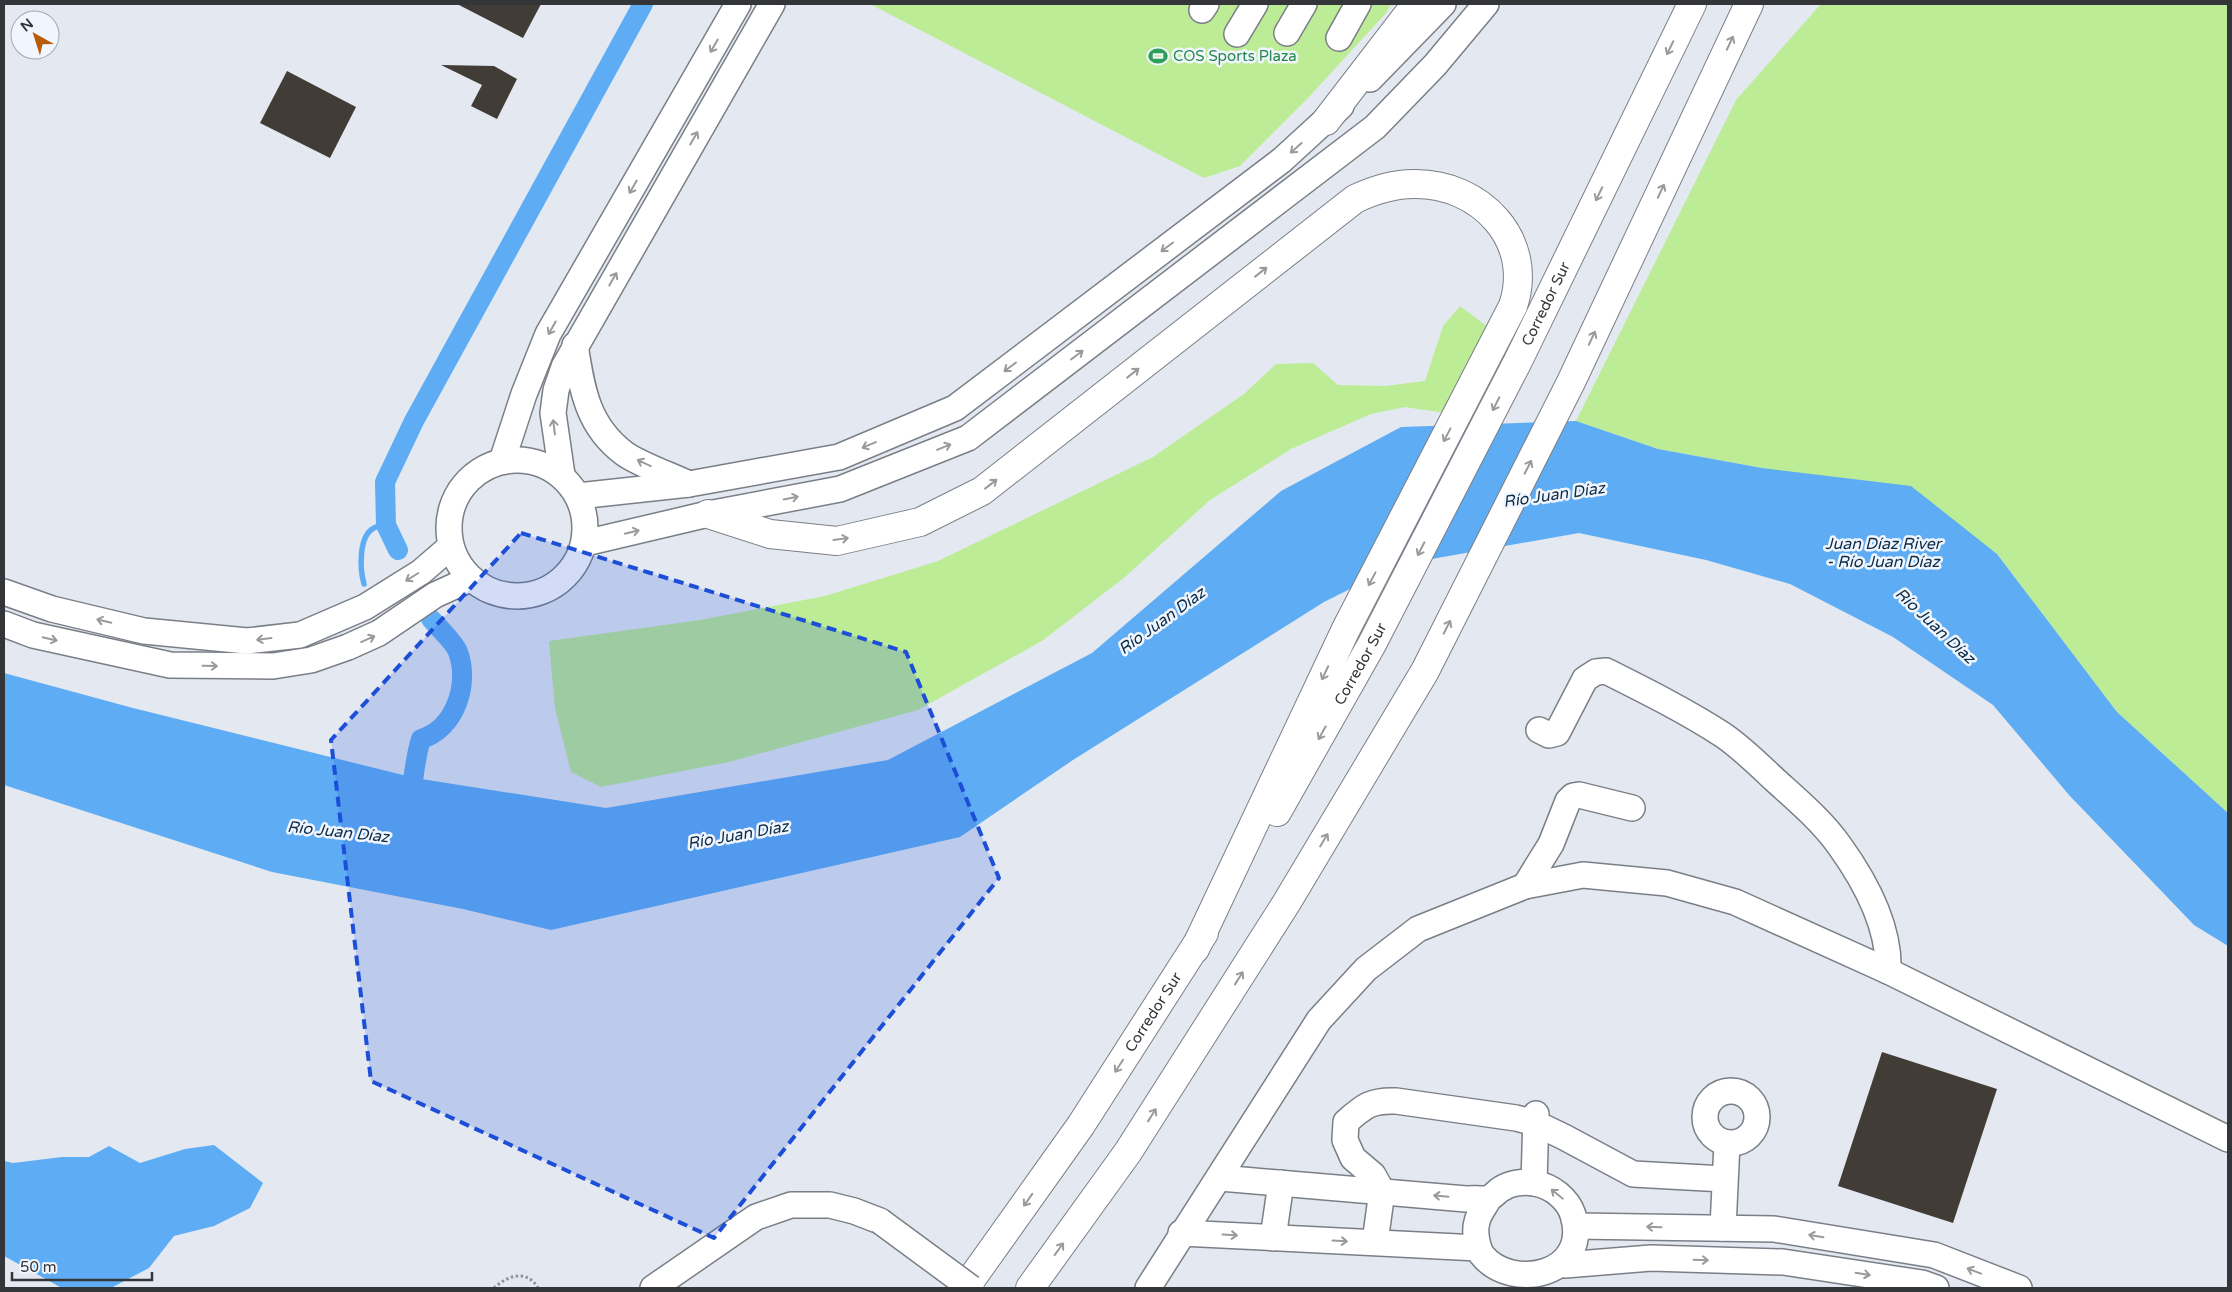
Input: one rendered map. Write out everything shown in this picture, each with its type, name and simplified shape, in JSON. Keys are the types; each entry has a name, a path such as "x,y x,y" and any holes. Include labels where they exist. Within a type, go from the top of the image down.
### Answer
{"highway":[{"path":"1326,121 1416,4"},
{"name":"Corredor Sur","path":"965,1288 1081,1125 1194,949 1302,769 1372,644 1518,361 1692,4"},
{"path":"1030,1288 1134,1144 1287,902 1425,671 1571,382 1749,4"},
{"path":"708,514 770,534 837,541 920,522 982,491 1344,207 1370,192 1400,185 1433,185 1447,188 1470,198 1488,211 1498,221 1512,243 1518,266 1517,294 1486,361 1346,629 1194,949"}],"street":[{"path":"502,461 524,394 548,334 738,4"},
{"path":"562,475 553,413 556,390 564,367 772,4"},
{"path":"1237,34 1255,4"},
{"path":"1287,32 1304,4"},
{"path":"1339,38 1358,4"},
{"path":"578,496 689,484 839,458 955,408 1282,160 1383,66 1443,4"},
{"path":"584,544 708,514 840,489 968,438 1375,127 1435,65 1486,4"},
{"path":"575,346 584,396 601,431 626,455 689,484"},
{"path":"524,459 544,464 562,475 578,496 586,519 584,544 572,570 550,589 523,597 494,593 470,579 458,564 450,547 448,524 453,502 465,483 482,469 502,461 524,459"},
{"path":"4,592 52,609 144,631 247,641 300,635 365,607 421,572 450,547"},
{"path":"4,624 33,634 170,666 273,666 311,660 348,647 379,633 435,595 470,579"},
{"path":"1539,730 1549,735 1557,733 1585,679 1596,672 1606,671 1674,706 1724,736 1782,787 1839,844 1858,874 1886,936 1889,954 1888,971"},
{"path":"1525,886 1551,844 1568,801 1572,796 1579,794 1632,808"},
{"path":"1551,844 1583,875"},
{"path":"1148,1288 1181,1233 1220,1178 1319,1020 1366,969 1418,929 1525,886 1583,875 1667,883 1735,902 1888,971 2228,1138"},
{"path":"1375,1242 1382,1192 1373,1175 1353,1158 1345,1140 1346,1122 1365,1105 1380,1100 1516,1118 1536,1118 1633,1174 1724,1179"},
{"path":"1534,1183 1537,1143 1536,1118"},
{"path":"1723,1228 1727,1143"},
{"path":"1220,1178 1382,1192 1489,1198"},
{"path":"1272,1238 1281,1183"},
{"path":"1518,1183 1534,1183 1550,1188 1563,1197 1572,1211 1576,1226 1575,1247 1565,1265 1548,1278 1527,1284 1504,1284 1488,1267 1478,1248 1477,1222 1489,1198 1502,1188 1518,1183"},
{"path":"653,1288 756,1217 791,1206 830,1205 854,1211 880,1221 971,1288"},
{"path":"1576,1226 1774,1229 1934,1255 2019,1288"},
{"path":"1181,1233 1478,1248"},
{"path":"1565,1265 1651,1258 1782,1262 1922,1283 1936,1288"}],"path":[{"path":"494,1288 510,1276 519,1275 528,1277 538,1288"}],"highlighted area":[{"path":"521,533 906,652 999,878 714,1238 371,1081 331,740"}],"green space":[{"name":"COS Sports Plaza","path":"870,4 1391,4 1386,13 1308,98 1240,166 1204,178"},
{"path":"1821,4 2228,4 2228,813 2117,712 1997,554 1762,468 1658,449 1576,421 1736,100"},
{"path":"1460,306 1488,327 1445,413 1405,407 1371,414 1291,449 1210,500 1125,577 1042,641 918,710 729,762 601,787 571,772 555,708 549,641 700,620 825,596 938,561 1153,457 1244,394 1276,364 1313,363 1338,385 1385,386 1425,381 1443,326"}],"water":[{"name":"Juan Díaz River - Río Juan Díaz","path":"1576,421 1658,449 1762,468 1911,486 1997,554 2117,712 2228,813 2228,946 2194,925 2069,795 1993,705 1893,637 1790,584 1706,560 1579,533 1398,565 1324,602 1073,760 960,837 551,930 463,909 272,872 4,785 4,673 133,708 415,778 606,808 888,760 1092,653 1281,491 1401,427"},
{"path":"214,1145 263,1183 250,1208 214,1226 174,1236 149,1268 111,1288 60,1287 4,1256 4,1161 13,1163 62,1157 89,1157 109,1146 140,1163 185,1149"}],"building":[{"path":"457,4 541,4 523,38"},
{"path":"441,65 494,66 517,79 497,119 471,106 482,85"},
{"path":"287,71 356,107 330,158 260,123"},
{"path":"1882,1052 1997,1089 1953,1223 1838,1186"}],"waterway":[{"path":"398,550 386,525 385,482 414,421 643,4"},
{"path":"364,584 361,562 365,538 374,528 386,525"},
{"path":"409,804 421,739 433,734 443,726 451,716 461,691 462,678 458,652 431,619"}],"place":[{"name":"COS Sports Plaza","path":"1158,56"}],"water label":[{"name":"Río Juan Díaz","path":"1554,495"},
{"name":"Río Juan Díaz","path":"1162,621"},
{"name":"Río Juan Díaz","path":"1935,626"},
{"name":"Río Juan Díaz","path":"338,832"},
{"name":"Río Juan Díaz","path":"738,835"}]}
